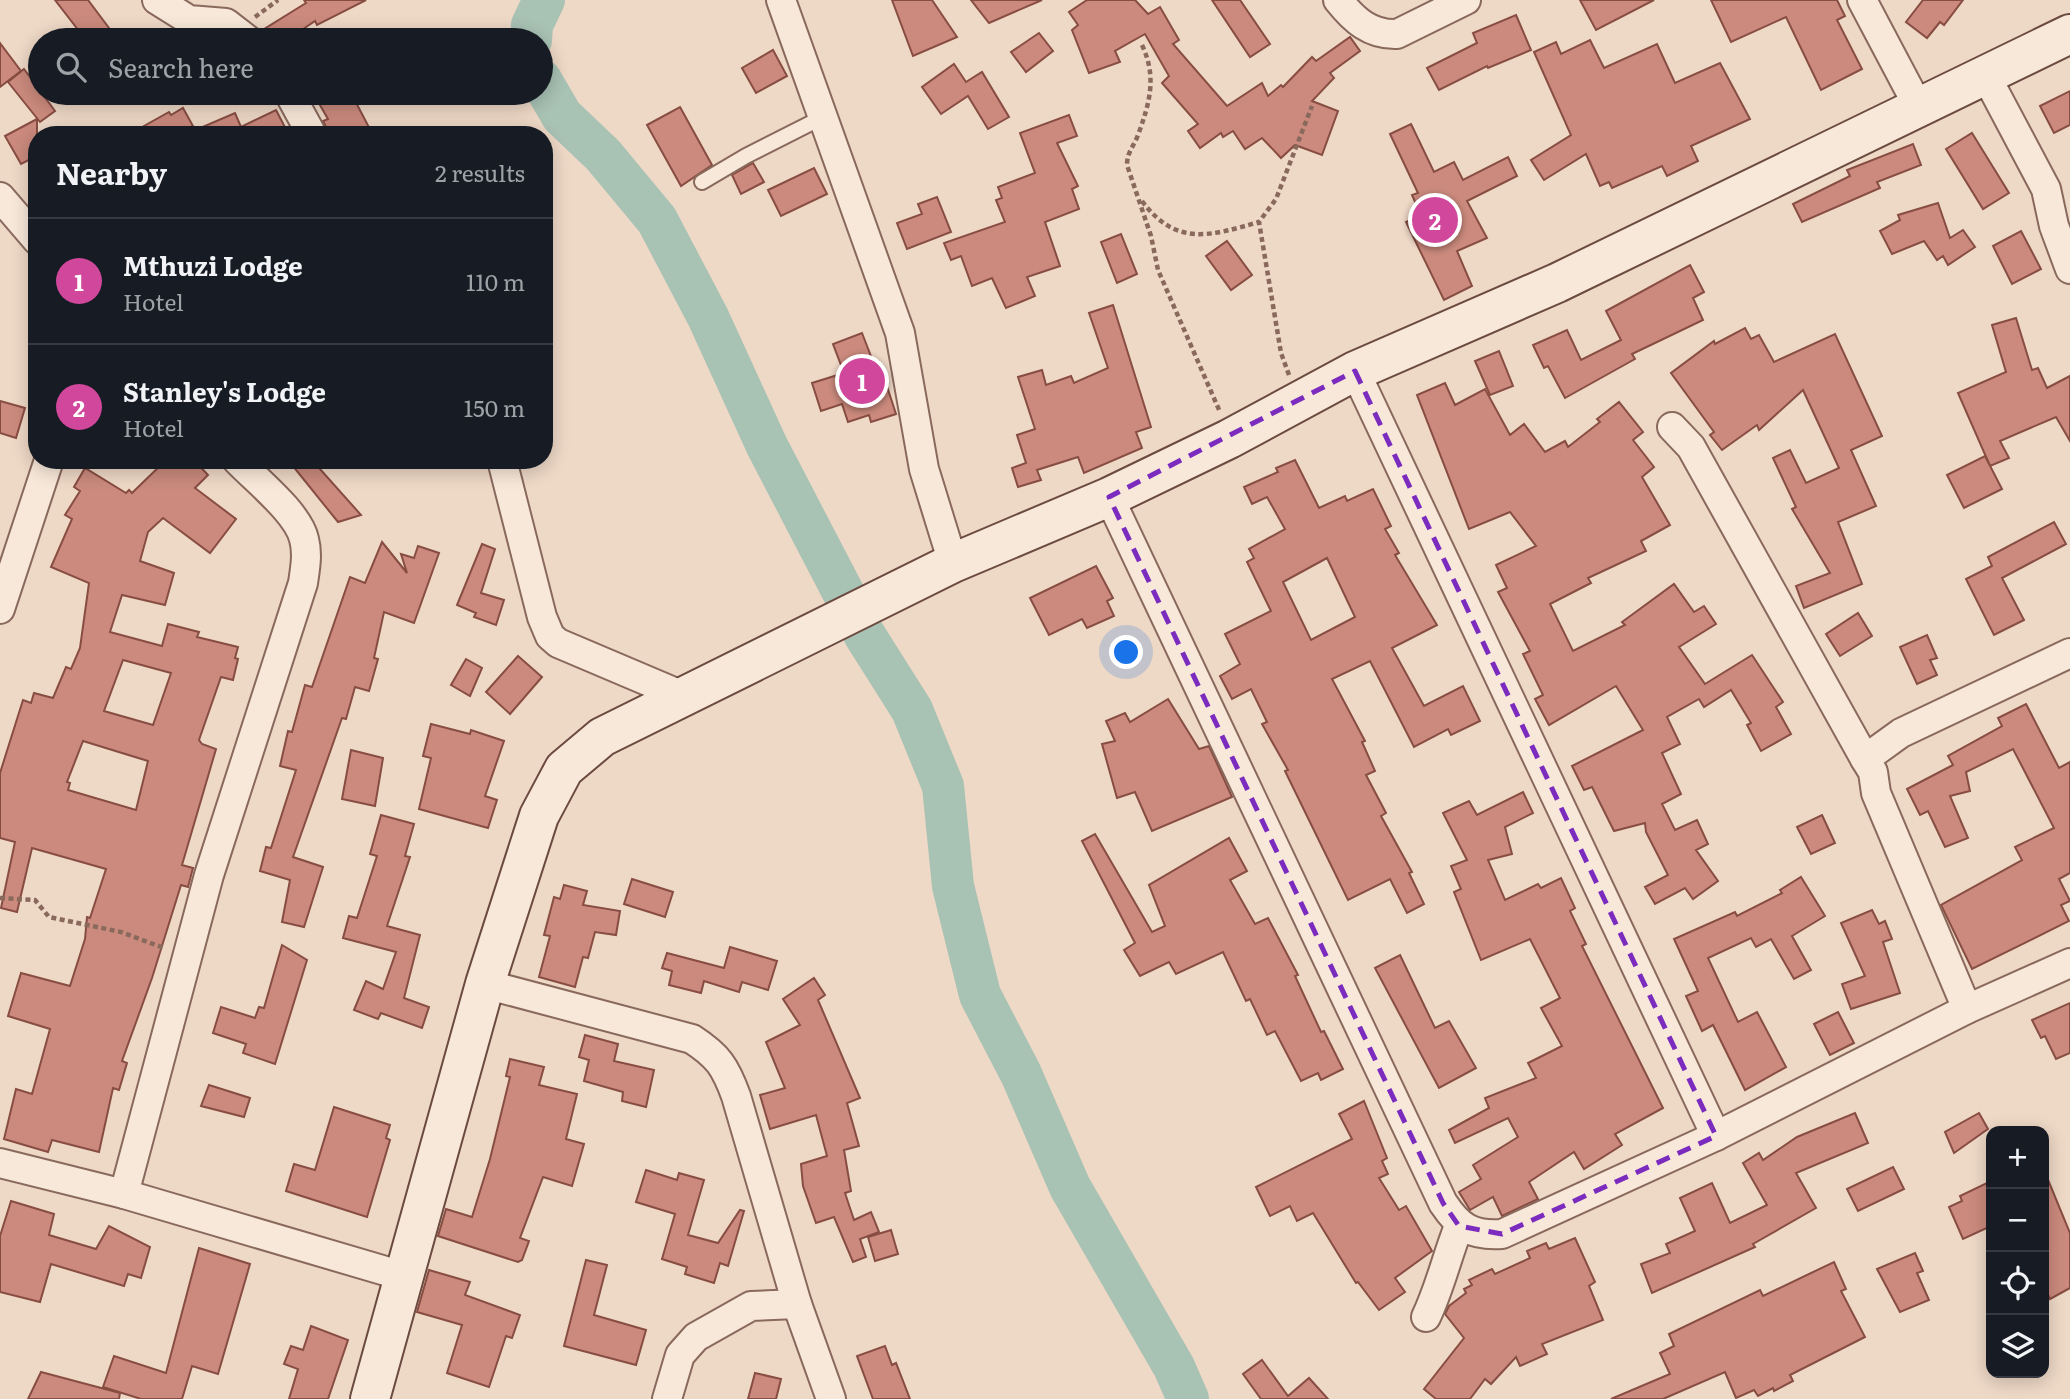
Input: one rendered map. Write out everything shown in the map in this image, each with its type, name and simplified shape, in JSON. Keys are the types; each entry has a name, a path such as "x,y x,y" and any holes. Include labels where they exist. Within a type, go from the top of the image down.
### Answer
{"street":[{"path":"157,0 189,20 226,23 232,28"},
{"path":"781,0 900,333 924,469 953,563"},
{"path":"1338,0 1353,18 1380,34 1397,34 1466,0"},
{"path":"1862,0 1918,106"},
{"path":"370,1399 406,1277 485,984 539,816 564,769 602,737 953,563 1109,497 1229,439 1355,371 1557,283 2070,34"},
{"path":"1985,74 2046,190 2058,203 2070,209"},
{"path":"296,105 307,126"},
{"path":"2046,190 2054,226 2070,269"},
{"path":"0,197 28,230"},
{"path":"1355,371 1716,1136"},
{"path":"1672,427 1691,447 1873,772 1876,793 1967,1009"},
{"path":"0,609 46,469"},
{"path":"124,1194 209,875 303,583 306,560 304,538 289,514 246,469"},
{"path":"504,469 542,617 550,636 558,643 683,696"},
{"path":"1109,497 1443,1203 1459,1226 1490,1235 1502,1234 1716,1136 1967,1009 2070,963"},
{"path":"1865,759 1902,733 2070,653"},
{"path":"485,984 692,1039 715,1054 728,1074 736,1096 797,1304 831,1399"},
{"path":"0,1163 124,1194 406,1277"},
{"path":"1426,1317 1438,1292 1446,1259 1459,1226"},
{"path":"667,1399 680,1355 696,1337 751,1306 797,1304"}],"lane":[{"path":"702,182 746,156 824,117"}],"path":[{"path":"1142,45 1152,66 1150,94 1137,138 1127,155 1127,165 1139,198 1158,271 1229,439"},
{"path":"1139,198 1156,220 1173,230 1192,234 1214,235 1259,222 1276,199 1312,106"},
{"path":"1259,222 1261,246 1282,353 1299,402"},
{"path":"0,898 35,900 49,916 121,932 188,954"}],"highlighted area":[{"path":"1355,371 1716,1136 1502,1234 1459,1226 1443,1203 1109,497"}],"building":[{"path":"55,0 88,0 109,28 77,28"},
{"path":"304,0 366,0 317,25 315,21 305,28 266,28 306,3"},
{"path":"892,0 932,0 957,37 913,56"},
{"path":"971,0 1042,0 989,23"},
{"path":"1087,0 1135,0 1148,14 1160,7 1179,40 1173,44 1227,106 1262,83 1268,96 1281,85 1283,87 1312,57 1316,61 1350,37 1360,51 1330,73 1334,78 1312,101 1338,111 1322,155 1295,145 1281,158 1262,138 1245,149 1233,131 1223,137 1221,133 1200,148 1188,131 1198,124 1162,83 1169,76 1145,34 1115,51 1120,62 1089,73 1072,30 1078,25 1069,12"},
{"path":"1212,0 1240,0 1270,44 1250,57"},
{"path":"1580,0 1654,0 1596,30"},
{"path":"1711,0 1837,0 1845,16 1837,20 1862,69 1821,90 1786,17 1731,42"},
{"path":"1923,0 1963,0 1944,25 1940,22 1927,38 1906,22"},
{"path":"1516,15 1531,50 1488,68 1487,66 1439,90 1427,68 1477,43 1473,33"},
{"path":"1039,33 1053,51 1026,72 1011,52"},
{"path":"1590,40 1604,68 1657,44 1675,83 1720,63 1750,119 1691,146 1698,161 1667,176 1662,166 1612,188 1609,182 1600,186 1586,154 1544,180 1531,160 1571,135 1534,52 1556,42 1561,54"},
{"path":"0,43 21,71 0,87"},
{"path":"773,50 787,76 756,93 742,68"},
{"path":"954,64 966,82 982,72 1009,117 988,129 968,96 941,114 922,87"},
{"path":"24,69 28,74 28,105 51,105 55,111 40,122 8,82"},
{"path":"2070,91 2070,125 2054,133 2040,106"},
{"path":"320,105 357,105 368,126 326,126 323,121 328,119"},
{"path":"680,107 712,165 681,186 647,125"},
{"path":"183,108 193,126 144,126 169,112 171,115"},
{"path":"276,110 284,126 243,126"},
{"path":"235,113 241,126 205,126"},
{"path":"1069,115 1077,136 1057,143 1078,186 1072,189 1079,209 1045,222 1060,266 1027,277 1035,296 1006,308 992,278 972,286 961,256 951,260 944,243 1005,222 996,200 1002,198 998,187 1035,173 1020,133"},
{"path":"37,119 37,126 28,126 28,160 21,164 5,136"},
{"path":"1411,124 1434,172 1454,162 1463,180 1508,157 1517,176 1467,201 1487,238 1457,251 1472,286 1444,300 1406,222 1421,215 1412,195 1418,193 1390,134"},
{"path":"1972,133 2009,193 1983,209 1946,149"},
{"path":"1913,144 1921,165 1877,182 1880,188 1802,222 1793,204 1850,176 1847,170"},
{"path":"753,163 764,182 741,194 732,175"},
{"path":"814,168 827,194 781,216 768,190"},
{"path":"937,197 951,232 907,249 897,223 922,214 918,204"},
{"path":"1938,203 1950,238 1963,230 1975,247 1948,265 1943,256 1937,260 1924,241 1892,254 1880,231 1900,220 1898,215"},
{"path":"2021,231 2041,269 2012,284 1993,246"},
{"path":"1121,234 1137,274 1117,283 1101,242"},
{"path":"1227,241 1252,275 1231,290 1206,256"},
{"path":"1690,265 1704,292 1693,298 1703,320 1632,354 1635,359 1565,398 1548,366 1544,368 1533,345 1567,330 1581,360 1621,340 1606,311"},
{"path":"1113,305 1151,427 1136,432 1142,448 1084,473 1078,457 1037,470 1041,480 1018,487 1012,468 1026,463 1017,435 1035,429 1018,377 1042,370 1046,385 1071,376 1074,383 1108,368 1089,313"},
{"path":"2016,318 2032,370 2038,368 2047,388 2070,376 2070,441 2056,417 2000,441 2009,458 1990,466 1958,393 2006,372 1992,325"},
{"path":"1745,328 1751,339 1759,335 1774,362 1835,334 1882,436 1851,450 1876,506 1838,522 1862,584 1804,608 1796,586 1830,573 1792,509 1796,507 1773,458 1790,450 1806,483 1839,468 1803,390 1759,430 1757,425 1722,450 1710,435 1714,432 1671,373 1714,341 1715,344"},
{"path":"862,333 874,364 879,362 896,414 871,422 869,415 848,422 842,404 821,411 812,383 844,373 833,344"},
{"path":"1499,351 1513,386 1490,395 1475,361"},
{"path":"1445,383 1455,405 1485,389 1510,435 1524,424 1545,452 1565,441 1568,447 1600,422 1597,419 1619,402 1643,432 1633,440 1654,467 1642,477 1670,525 1641,541 1646,551 1588,578 1591,583 1550,604 1573,651 1625,625 1622,622 1674,584 1694,612 1704,606 1716,624 1679,647 1705,684 1752,655 1783,702 1776,707 1791,734 1761,751 1747,725 1751,723 1731,690 1704,707 1699,699 1667,717 1680,744 1662,753 1681,794 1662,804 1675,830 1697,820 1708,844 1696,850 1718,881 1693,899 1685,888 1655,904 1645,887 1668,875 1646,832 1645,823 1614,831 1592,787 1584,790 1572,766 1643,730 1616,686 1549,725 1535,699 1543,695 1523,654 1530,651 1498,592 1507,588 1496,565 1536,546 1510,512 1469,529 1417,395"},
{"path":"0,401 25,408 16,438 0,433"},
{"path":"1985,456 2002,489 1964,508 1947,475"},
{"path":"1295,460 1319,508 1345,496 1347,501 1373,489 1391,526 1385,529 1399,553 1395,555 1437,625 1392,648 1424,706 1463,686 1480,721 1451,735 1448,729 1414,747 1370,661 1332,679 1365,741 1362,742 1375,771 1366,775 1386,813 1381,816 1412,872 1409,873 1424,904 1407,913 1390,879 1348,900 1285,771 1288,770 1262,724 1267,722 1251,689 1232,699 1220,676 1240,664 1225,634 1271,611 1247,562 1254,558 1249,549 1285,529 1267,497 1252,504 1244,487 1278,472 1276,468","holes":["1327,558 1355,617 1311,640 1283,582"]},
{"path":"87,469 126,493 129,490 132,493 157,469 202,469 208,475 195,488 236,519 210,553 163,518 148,532 140,561 174,573 165,605 122,595 110,632 162,646 168,624 199,632 197,637 238,647 235,658 238,659 233,680 221,677 199,740 202,744 216,749 182,865 193,868 188,887 181,885 122,1061 127,1063 119,1090 113,1088 99,1152 52,1140 48,1152 4,1139 16,1089 32,1094 50,1029 8,1016 21,973 70,986 85,939 87,917 90,918 106,869 32,848 17,912 1,908 15,842 0,838 0,773 23,700 31,703 34,693 53,698 66,667 71,669 80,648 89,583 51,567 72,519 65,515 80,491 74,487","holes":["123,660 171,673 153,725 104,711","83,741 148,761 136,810 68,790 70,783 67,782"]},
{"path":"295,469 320,469 361,515 338,522"},
{"path":"2054,522 2066,544 2002,578 2024,620 1994,635 1966,579 1992,566 1988,557"},
{"path":"382,542 407,573 401,554 414,558 418,546 439,553 414,623 384,612 374,658 378,659 369,691 355,687 346,719 342,718 293,857 323,867 304,927 282,922 290,880 260,871 266,847 271,848 296,770 280,766 288,731 292,732 305,685 312,687 350,577 365,583"},
{"path":"482,544 495,549 481,593 504,600 496,625 474,617 476,613 457,605"},
{"path":"1096,566 1113,598 1107,601 1114,616 1087,628 1082,619 1049,635 1030,598"},
{"path":"1858,613 1872,636 1840,656 1826,634"},
{"path":"1927,635 1937,658 1930,660 1937,675 1917,684 1900,647"},
{"path":"518,656 542,677 510,714 486,692"},
{"path":"466,659 482,668 470,696 451,685"},
{"path":"1168,699 1199,749 1209,746 1232,797 1152,831 1135,792 1117,798 1102,744 1115,741 1106,721 1125,713 1130,722"},
{"path":"2026,704 2059,768 2070,762 2070,873 2059,879 2070,901 2061,905 2069,921 1972,969 1941,905 2022,860 2015,847 2054,828 2013,749 1966,772 1970,791 1950,796 1968,838 1945,847 1928,811 1920,815 1907,789 1953,765 1948,756 2002,726 1998,718"},
{"path":"431,724 470,734 471,730 504,741 485,796 497,800 488,828 419,809 431,758 423,756"},
{"path":"351,750 383,758 375,806 342,799"},
{"path":"1523,792 1533,813 1505,827 1512,854 1488,860 1505,900 1538,884 1541,888 1561,878 1575,908 1570,911 1586,944 1582,946 1663,1108 1615,1134 1622,1145 1584,1169 1574,1152 1529,1182 1538,1199 1502,1216 1493,1197 1470,1210 1459,1192 1481,1179 1473,1165 1518,1137 1508,1118 1455,1143 1449,1130 1489,1108 1485,1098 1536,1078 1528,1063 1562,1046 1541,1008 1560,998 1530,939 1481,960 1454,892 1461,889 1451,866 1467,860 1443,813 1469,801 1477,815"},
{"path":"381,815 414,824 405,856 410,857 387,926 420,935 404,998 429,1007 422,1028 381,1013 378,1019 354,1010 366,981 383,989 396,952 343,938 349,916 357,918 377,856 370,854"},
{"path":"1822,815 1835,843 1811,854 1797,827"},
{"path":"1095,834 1152,932 1165,926 1149,885 1229,838 1247,871 1230,880 1255,924 1268,918 1298,975 1295,976 1321,1032 1324,1031 1343,1069 1321,1080 1318,1073 1301,1081 1275,1031 1267,1035 1250,999 1246,1001 1223,952 1176,974 1169,962 1140,976 1124,950 1135,943 1082,841"},
{"path":"1801,877 1825,916 1792,936 1811,970 1794,979 1771,939 1756,947 1751,938 1708,958 1738,1022 1757,1012 1786,1067 1745,1090 1713,1025 1702,1031 1686,996 1698,991 1674,939 1735,912 1737,916 1782,893 1780,890"},
{"path":"632,879 673,892 665,917 624,904"},
{"path":"564,885 587,891 583,905 620,911 616,935 595,932 588,958 583,957 575,987 539,977 550,936 544,935 554,897 560,899"},
{"path":"1872,910 1879,924 1885,921 1892,939 1883,942 1900,993 1851,1009 1842,984 1865,976 1841,923"},
{"path":"282,945 307,960 275,1064 243,1053 246,1044 213,1033 221,1007 255,1018 259,1007 264,1008"},
{"path":"730,947 777,961 768,990 742,982 739,992 704,981 701,993 669,985 672,971 662,968 667,953 724,968"},
{"path":"1400,955 1435,1028 1449,1021 1476,1068 1439,1088 1375,968"},
{"path":"814,978 825,995 818,1000 860,1098 847,1103 859,1146 844,1150 851,1191 845,1193 854,1220 871,1212 879,1232 860,1239 866,1257 853,1262 834,1217 816,1223 803,1186 801,1164 827,1156 816,1115 770,1129 760,1095 785,1088 766,1042 800,1025 783,999"},
{"path":"2070,1003 2070,1053 2056,1059 2045,1036 2041,1038 2032,1020"},
{"path":"1838,1012 1854,1043 1830,1055 1814,1024"},
{"path":"585,1035 618,1044 614,1061 654,1070 646,1107 622,1101 623,1092 584,1081 589,1060 579,1057"},
{"path":"510,1059 544,1067 539,1085 577,1094 566,1139 584,1144 572,1186 543,1177 520,1238 529,1241 522,1260 518,1262 438,1236 446,1209 472,1217 490,1159 510,1077 506,1076"},
{"path":"209,1085 250,1098 244,1117 201,1106"},
{"path":"1364,1101 1387,1158 1382,1161 1388,1174 1379,1178 1399,1210 1406,1206 1432,1251 1395,1278 1405,1292 1379,1310 1358,1282 1356,1283 1313,1213 1297,1221 1290,1206 1270,1216 1256,1187 1352,1139 1339,1114"},
{"path":"334,1107 390,1125 386,1138 390,1140 367,1217 286,1191 294,1164 315,1170"},
{"path":"1855,1113 1868,1143 1796,1173 1816,1208 1753,1244 1755,1247 1652,1293 1641,1264 1670,1253 1666,1244 1695,1231 1680,1198 1712,1183 1730,1223 1767,1205 1743,1163 1759,1153 1763,1160 1797,1137"},
{"path":"1979,1113 1986,1126 1986,1130 1954,1153 1945,1132"},
{"path":"1893,1167 1904,1189 1858,1211 1847,1189"},
{"path":"646,1170 677,1180 679,1173 704,1180 688,1235 718,1243 740,1210 744,1211 728,1266 720,1263 714,1283 685,1274 687,1267 662,1259 675,1214 636,1202"},
{"path":"2049,1182 2070,1233 2070,1288 2050,1299"},
{"path":"1986,1183 1986,1228 1963,1239 1949,1207 1962,1201 1960,1196"},
{"path":"11,1201 54,1214 49,1235 96,1249 109,1226 150,1247 141,1278 128,1274 124,1286 51,1264 40,1302 0,1292 0,1236"},
{"path":"891,1230 898,1254 875,1261 868,1237"},
{"path":"1575,1238 1595,1282 1589,1286 1603,1320 1542,1344 1547,1354 1520,1366 1516,1357 1491,1384 1485,1379 1470,1399 1436,1399 1424,1389 1464,1338 1445,1314 1449,1306 1466,1293 1464,1289 1472,1285 1469,1280 1492,1269 1495,1274 1530,1258 1527,1251 1546,1243 1549,1249"},
{"path":"199,1248 250,1264 218,1374 192,1366 182,1399 141,1399 103,1387 114,1356 166,1373"},
{"path":"1915,1253 1923,1271 1917,1273 1929,1300 1900,1312 1877,1269"},
{"path":"586,1260 607,1265 594,1315 646,1330 636,1365 564,1346"},
{"path":"1834,1262 1846,1289 1841,1291 1865,1337 1790,1375 1793,1381 1758,1396 1754,1390 1736,1398 1725,1372 1663,1399 1611,1399 1670,1374 1660,1353 1674,1346 1669,1334 1760,1290 1763,1296"},
{"path":"429,1270 470,1282 465,1295 520,1315 512,1338 506,1336 489,1387 447,1373 462,1325 417,1312"},
{"path":"311,1326 348,1340 328,1399 289,1399 298,1369 284,1364 291,1346 303,1350"},
{"path":"885,1346 892,1365 896,1363 910,1399 873,1399 857,1356"},
{"path":"1262,1360 1288,1396 1309,1378 1328,1399 1261,1399 1243,1374"},
{"path":"41,1372 120,1393 119,1399 28,1399"},
{"path":"755,1373 781,1379 776,1399 748,1399"}],"waterway":[{"path":"532,28 544,0"},
{"path":"553,101 562,116 603,155 657,220 708,317 767,446 844,594"},
{"path":"864,634 912,710 943,786 953,886 980,995 1021,1074 1070,1187 1174,1367 1188,1399"}],"place":[{"name":"Stanley's Lodge","path":"1435,220"},
{"name":"Mthuzi Lodge","path":"862,381"}]}
